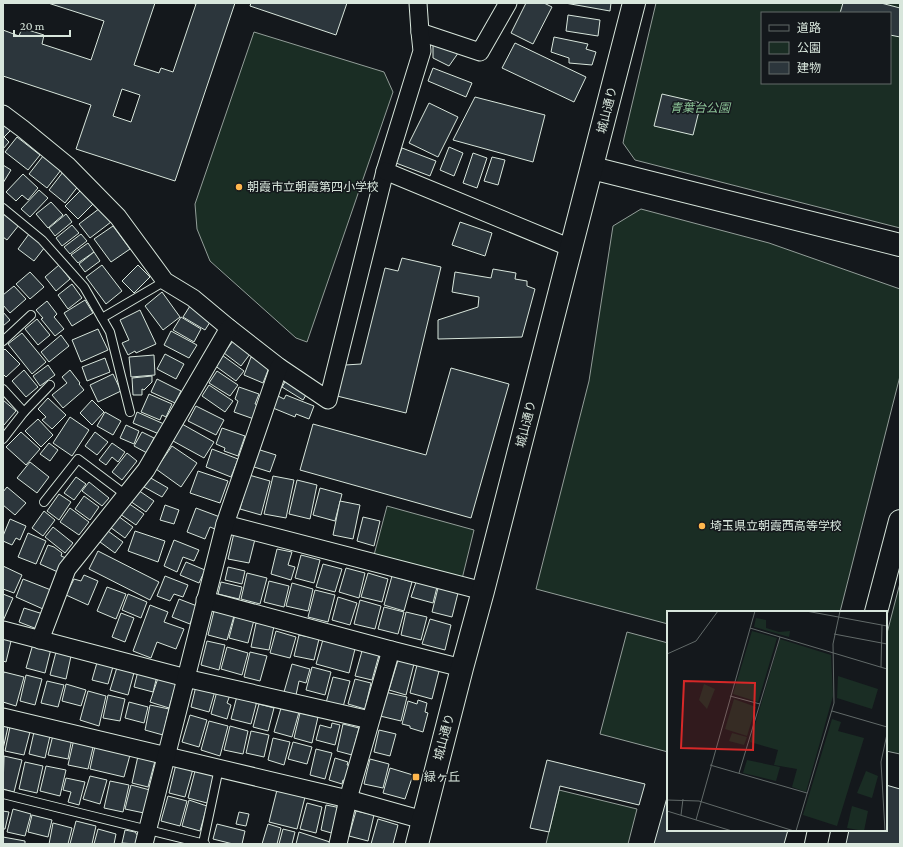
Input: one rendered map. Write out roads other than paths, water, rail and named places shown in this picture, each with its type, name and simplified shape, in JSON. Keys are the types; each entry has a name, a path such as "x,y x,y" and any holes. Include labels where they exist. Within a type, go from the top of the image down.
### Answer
{"street":[{"path":"3,114 24,129 67,165 118,217 165,281 193,298 279,367 328,400 385,171 422,51 418,3"},
{"path":"420,32 480,52 508,3"},
{"name":"城山通り","path":"417,844 634,3"},
{"path":"592,168 900,245"},
{"path":"385,171 571,248"},
{"path":"40,640 67,569 146,470 229,328"},
{"path":"145,837 225,524 279,367"},
{"path":"876,611 900,521"},
{"path":"225,524 483,591"},
{"path":"205,600 462,668"},
{"path":"3,630 186,677 370,720"},
{"path":"338,844 348,799 391,650"},
{"path":"3,717 348,799 423,820"},
{"path":"816,844 819,831"}],"lane":[{"path":"3,208 42,240 84,287 110,332 130,412"},
{"path":"102,318 165,281"},
{"path":"3,341 31,315"},
{"path":"3,439 24,412 50,385"},
{"path":"3,389 24,412"},
{"path":"44,502 78,459 126,495"},
{"path":"3,794 145,837 204,844 219,768"}],"place":[{"name":"朝霞市立朝霞第四小学校","path":"239,187"},
{"name":"埼玉県立朝霞西高等学校","path":"702,526"},
{"name":"緑ヶ丘","path":"416,777"}],"park label":[{"name":"青葉台公園","path":"700,108"}]}
